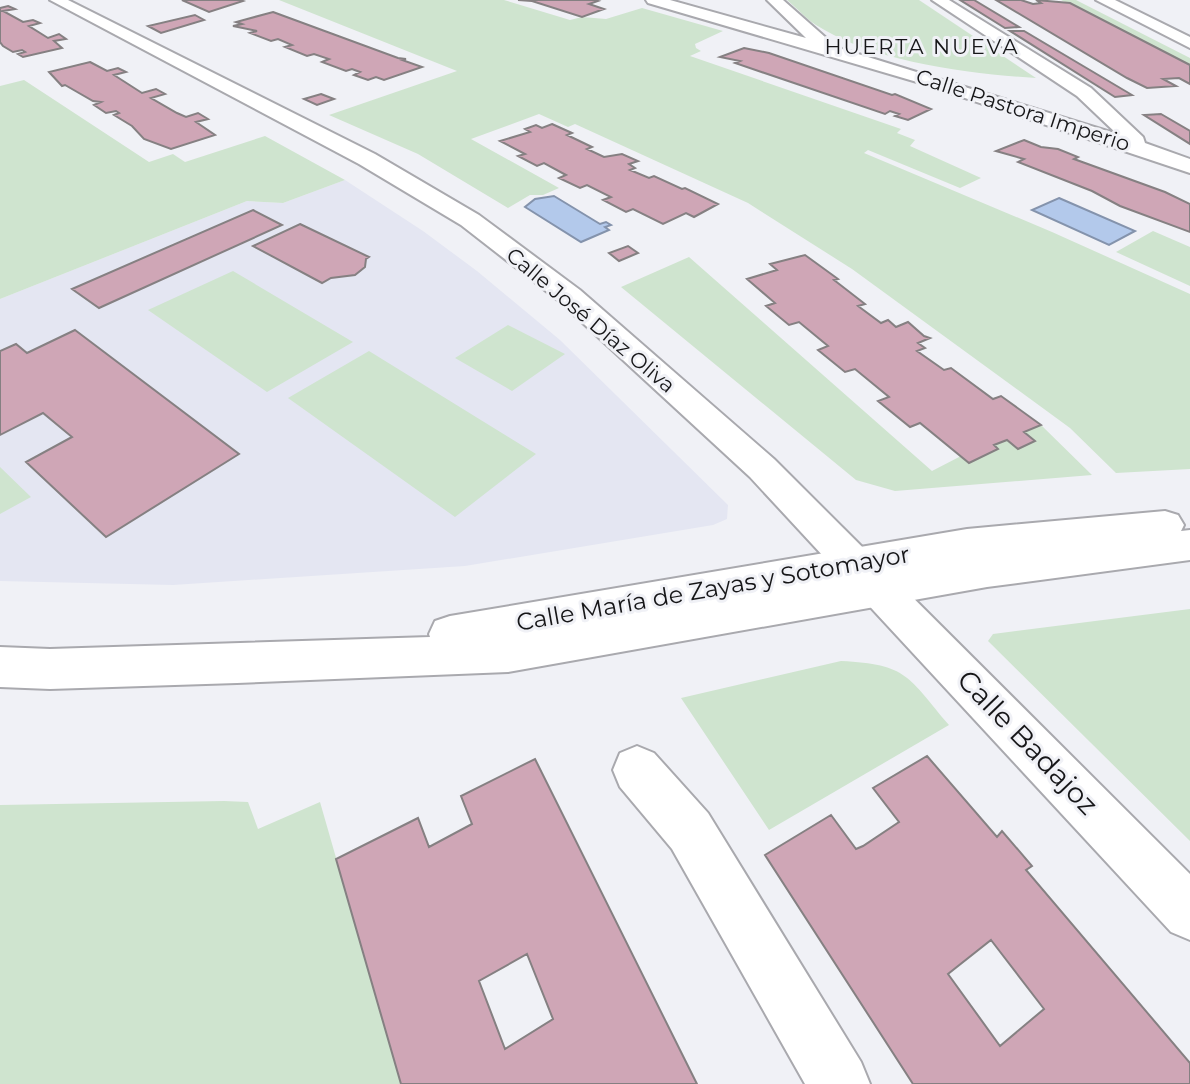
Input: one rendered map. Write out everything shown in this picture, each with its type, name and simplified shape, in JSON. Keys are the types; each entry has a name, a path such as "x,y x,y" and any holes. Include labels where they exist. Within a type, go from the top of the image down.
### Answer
{"street":[{"name":"Calle José Díaz Oliva","path":"57,0 367,159 470,220 570,296 762,468 866,575"},
{"name":"Calle Pastora Imperio","path":"653,0 826,47 1008,103 1190,166"},
{"path":"774,0 826,47"},
{"path":"939,0 1084,92 1144,149"},
{"path":"1103,0 1190,43"},
{"path":"737,23 779,19 788,12"},
{"path":"1008,103 1038,107 1076,103 1084,92"},
{"name":"Calle María de Zayas y Sotomayor","path":"0,667 50,669 237,664 508,653 729,617 967,544 1152,525 1190,525"},
{"name":"Calle María de Zayas y Sotomayor","path":"866,575 987,571 1190,545"},
{"name":"Calle Badajoz","path":"866,575 1190,913"},
{"path":"637,770 690,831 839,1084"}],"shaded area":[{"path":"345,180 423,231 477,271 560,340 728,505 727,519 713,525 465,566 173,585 0,581 0,299 247,201 283,203"}],"green space":[{"path":"279,0 504,0 570,20 582,17 606,19 642,8 723,31 695,44 701,51 690,56 901,129 897,133 915,140 910,146 981,178 960,188 868,150 864,153 1052,232 1190,294 1190,469 1116,473 1070,428 852,269 748,203 575,124 568,127 539,114 471,139 559,188 543,195 530,195 508,208 418,154 329,115 457,71"},
{"path":"787,0 919,0 1036,78 952,69 893,57 839,38 809,20"},
{"path":"1061,0 1076,0 1190,58 1190,65"},
{"path":"24,80 149,162 173,154 185,162 265,136 345,180 283,203 247,201 0,299 0,86"},
{"path":"1153,231 1190,247 1190,286 1116,252"},
{"path":"689,257 932,471 961,456 969,463 998,449 994,445 1007,440 1019,449 1035,441 1024,432 1041,425 1092,475 895,491 856,480 621,287"},
{"path":"233,271 353,342 267,392 148,310"},
{"path":"508,325 565,354 512,391 455,358"},
{"path":"369,351 536,454 455,517 288,398"},
{"path":"0,467 31,497 0,514"},
{"path":"1190,609 1190,841 988,641 993,634"},
{"path":"841,661 880,666 905,676 949,725 769,830 681,698"},
{"path":"248,802 258,829 320,802 401,1084 0,1084 0,805"}],"water":[{"path":"554,196 600,224 606,222 611,225 605,227 609,230 581,242 525,207 535,199"},
{"path":"1059,198 1135,231 1109,245 1032,210"}],"building":[{"path":"182,0 240,0 243,1 209,12"},
{"path":"518,0 594,0 598,1 589,4 604,9 582,17 532,1"},
{"path":"960,0 974,0 1019,27 1005,28"},
{"path":"996,0 1021,0 1033,4 1041,3 1036,0 1070,3 1190,65 1190,84 1179,78 1163,79 1176,86 1147,88"},
{"path":"8,6 15,9 3,11 23,22 33,20 40,23 29,26 48,38 59,34 66,39 54,41 62,48 23,57 18,54 25,52 22,50 13,52 3,46 0,42 0,8"},
{"path":"273,12 422,67 384,80 376,77 368,80 354,75 360,72 352,69 346,71 322,62 329,59 314,54 307,56 285,47 292,45 278,39 271,41 250,33 257,31 233,26 242,24 236,22"},
{"path":"195,15 204,20 161,33 148,26"},
{"path":"1010,31 1024,31 1132,95 1115,97"},
{"path":"744,48 769,53 895,94 931,109 908,120 895,116 899,114 890,111 885,114 735,63 740,61 720,57"},
{"path":"90,62 107,71 118,68 126,72 114,75 142,93 156,89 165,94 151,98 177,113 186,117 198,113 208,119 196,122 215,135 171,149 144,139 132,126 114,115 119,113 106,113 94,105 101,102 93,101 65,85 62,86 49,72"},
{"path":"321,94 334,99 317,105 304,99"},
{"path":"1161,114 1190,131 1190,144 1144,115"},
{"path":"552,124 572,133 567,135 592,147 587,149 604,157 622,154 638,161 629,164 635,168 630,170 649,178 654,176 718,204 694,217 686,213 663,224 633,209 626,212 603,200 611,197 587,185 580,188 559,178 566,175 544,163 537,166 518,156 525,154 500,141 530,132 525,129 536,125 542,128"},
{"path":"1024,140 1041,147 1058,149 1078,157 1074,159 1165,192 1190,204 1190,232 1120,206 1092,191 1018,162 1024,159 996,151"},
{"path":"253,210 282,225 99,308 72,289"},
{"path":"300,224 369,257 365,267 355,275 331,278 322,283 253,246"},
{"path":"628,246 638,253 619,261 609,253"},
{"path":"805,255 838,279 834,280 865,304 858,306 881,323 888,320 896,327 908,322 930,338 918,343 925,348 917,351 944,370 951,368 993,399 1001,396 1041,425 1024,432 1035,441 1018,449 1007,440 994,445 998,449 969,463 920,423 910,427 878,401 889,397 855,369 845,372 818,350 828,346 799,322 789,325 766,306 775,303 747,279 777,270 770,264"},
{"path":"75,330 239,454 106,537 26,462 72,437 43,413 0,435 0,351 16,344 27,353"},
{"path":"927,756 997,837 1002,831 1032,866 1026,870 1190,1063 1190,1084 913,1084 765,855 831,815 856,849 863,846 899,822 873,788","holes":["991,940 1044,1009 1000,1046 948,974"]},
{"path":"535,759 697,1084 401,1084 336,859 418,818 429,847 472,824 461,796","holes":["527,954 553,1019 505,1049 479,981"]}],"district":[{"name":"HUERTA NUEVA","path":"922,46"}]}
